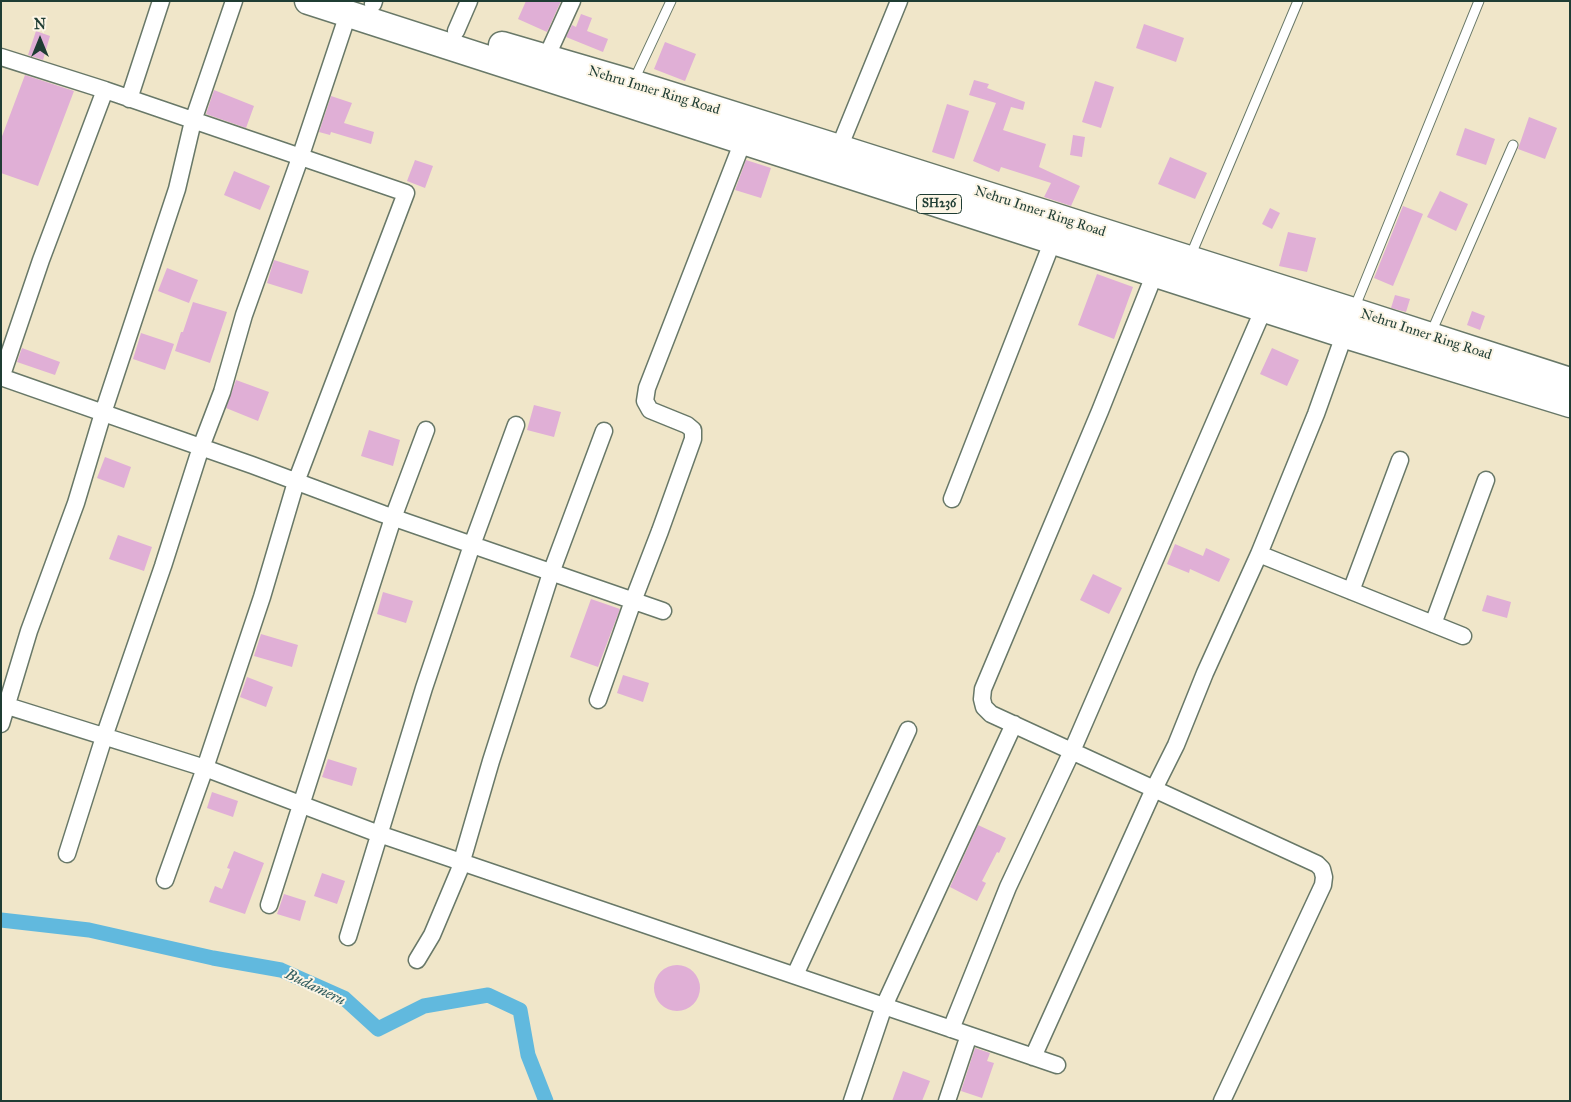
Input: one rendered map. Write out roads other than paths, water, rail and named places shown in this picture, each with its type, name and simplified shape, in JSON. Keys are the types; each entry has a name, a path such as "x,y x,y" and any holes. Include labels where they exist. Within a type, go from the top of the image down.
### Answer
{"main road":[{"name":"SH236","path":"308,1 365,5 744,141 1264,308 1349,323 1570,404"},
{"name":"Nehru Inner Ring Road","path":"365,5 632,83 1189,260 1349,323 1430,336 1570,382"}],"street":[{"path":"129,99 161,1"},
{"path":"1,724 4,705 29,631 76,503 103,413 177,189 192,121 234,1"},
{"path":"456,31 469,1"},
{"path":"546,58 572,1"},
{"path":"839,148 899,1"},
{"path":"67,854 104,737 134,654 201,448 222,392 244,316 300,158 365,5"},
{"path":"1,58 105,90 406,193 296,482 262,597 205,768 165,880"},
{"path":"105,90 41,260 1,377 393,518 663,612"},
{"path":"598,700 693,439 693,430 687,425 650,410 645,401 647,388 744,141"},
{"path":"952,499 1053,240"},
{"path":"1155,273 1100,411 983,689 982,699 984,706 991,714 1185,802 1317,864 1322,869 1324,885 1222,1101"},
{"path":"951,1029 1008,887 1072,750 1264,308"},
{"path":"1034,1057 1154,789 1176,745 1206,673 1260,554 1316,414 1349,323"},
{"path":"348,937 424,688 472,545 516,425"},
{"path":"269,905 393,518 426,430"},
{"path":"417,960 432,935 462,862 491,761 551,573 604,431"},
{"path":"1351,591 1400,460"},
{"path":"1433,624 1486,480"},
{"path":"1260,554 1463,636"},
{"path":"4,705 205,768 379,834 1057,1065"},
{"path":"852,1101 884,1006 1014,724"},
{"path":"795,975 908,730"},
{"path":"947,1101 969,1035"}],"lane":[{"path":"632,83 671,1"},
{"path":"1189,260 1298,1"},
{"path":"1349,323 1479,1"},
{"path":"1430,336 1513,145"}],"waterway":[{"name":"Budameru","path":"1,920 89,930 213,958 281,970 344,998 378,1029 424,1006 488,995 520,1010 528,1055 546,1101"}]}
